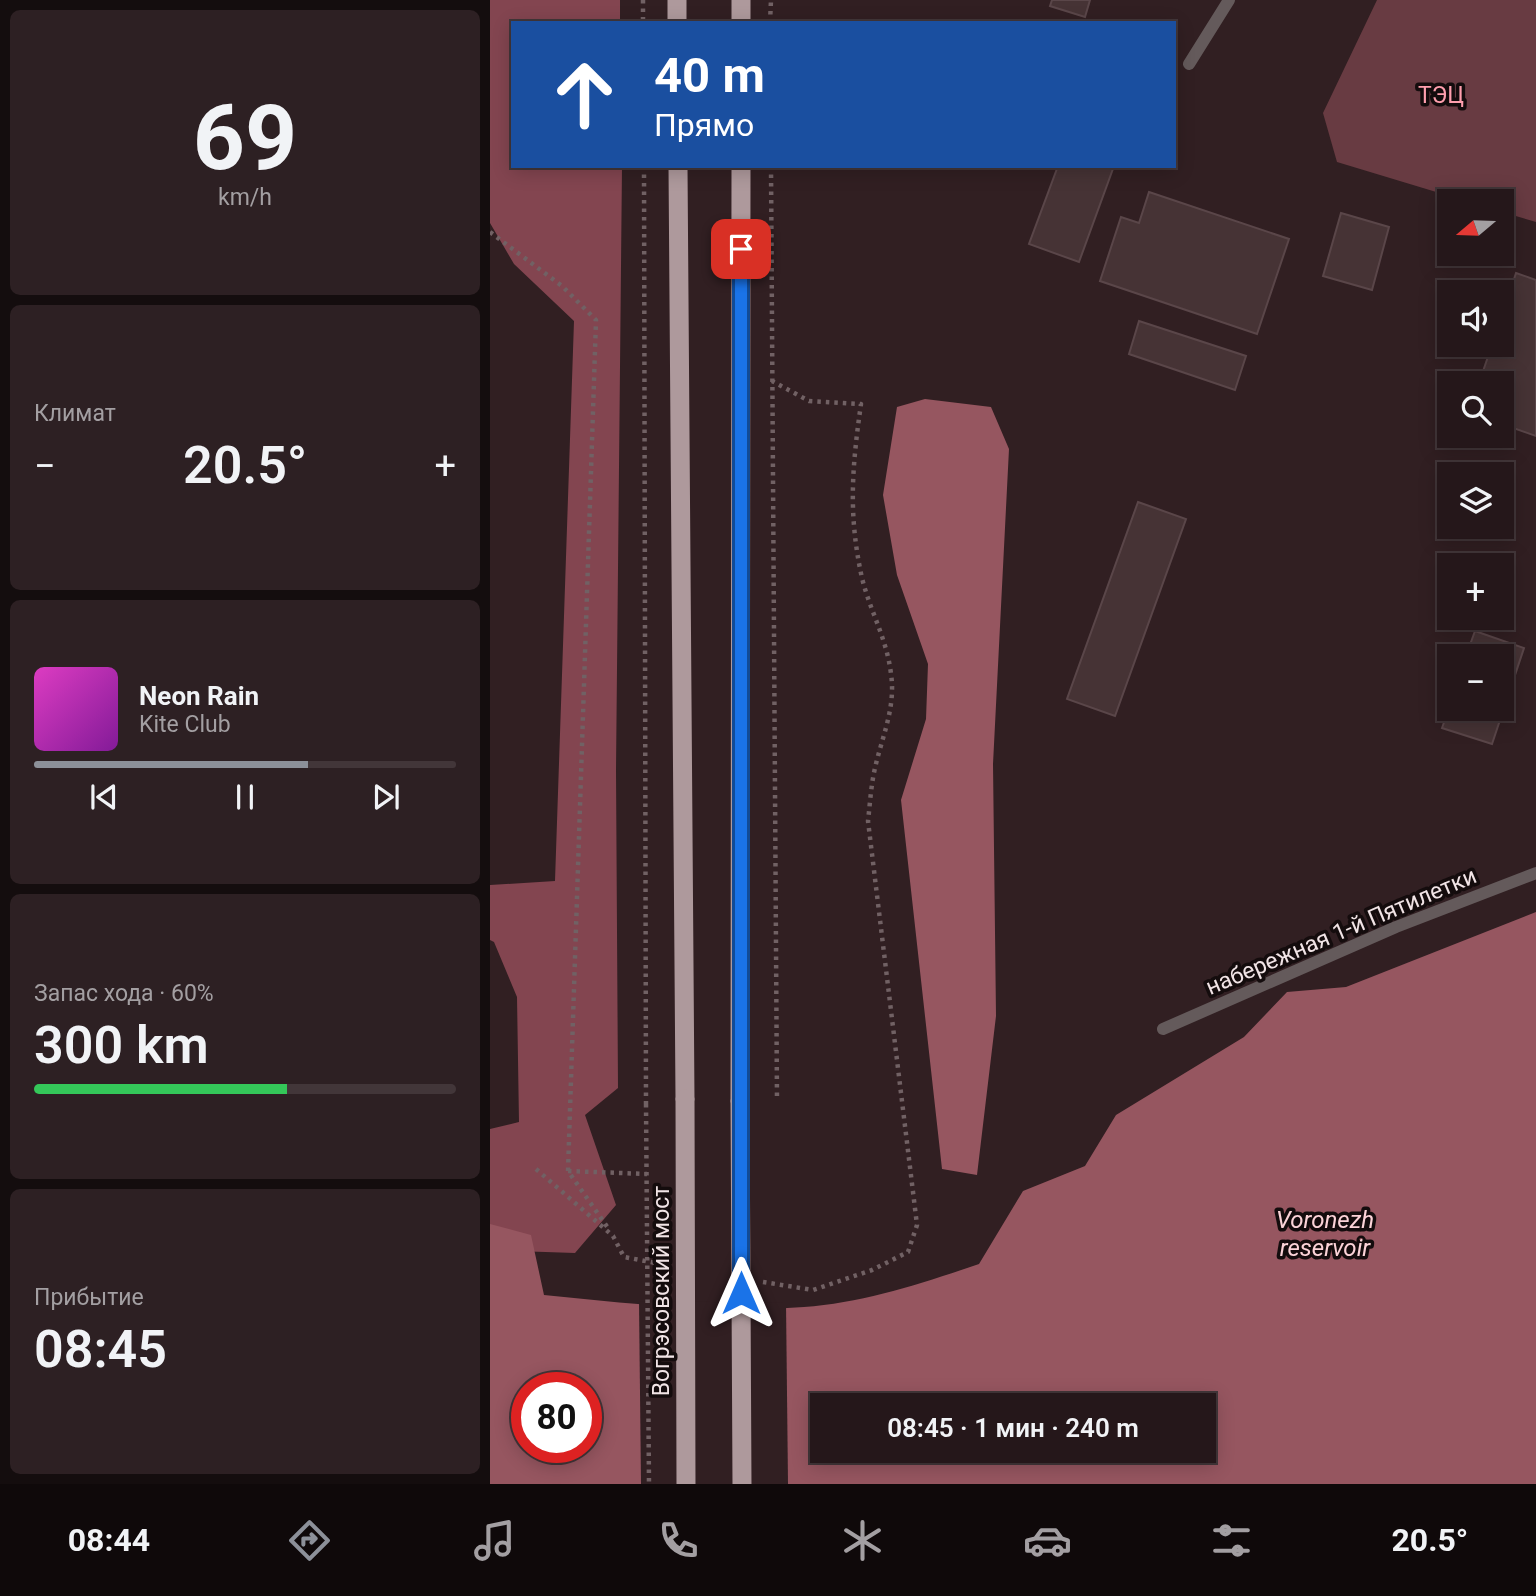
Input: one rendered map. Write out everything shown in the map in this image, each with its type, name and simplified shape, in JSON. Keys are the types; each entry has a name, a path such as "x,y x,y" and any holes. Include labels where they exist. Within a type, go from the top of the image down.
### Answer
{"highway":[{"path":"677,0 677,21"},
{"path":"741,0 741,21"},
{"name":"Вогрэсовский мост","path":"678,168 686,1484"},
{"path":"741,168 740,1101 743,1484"}],"lane":[{"path":"1189,64 1229,0"},
{"name":"набережная 1-й Пятилетки","path":"1163,1029 1396,927 1536,873"}],"path":[{"path":"643,0 643,21"},
{"path":"770,21 771,0"},
{"path":"644,168 649,1484"},
{"path":"771,168 777,1101"},
{"path":"490,232 562,286 596,320 568,1171 613,1236 624,1257 664,1264"},
{"path":"759,1281 813,1290 872,1270 908,1252 917,1225 868,821 874,769 889,722 892,677 884,634 863,581 853,523 851,471 861,404 810,401 772,381"},
{"path":"537,1169 613,1236"},
{"path":"568,1171 647,1174"}],"green space":[{"name":"ТЭЦ","path":"1377,0 1536,0 1536,222 1514,216 1514,189 1437,189 1437,192 1337,162 1323,113"}],"shaded area":[{"path":"490,0 620,0 620,21 511,21 511,168 622,168 616,770 618,1088 585,1115 616,1205 575,1253 490,1250 490,1129 519,1122 517,997 494,942 490,940 490,885 555,881 574,321 514,264 490,223"}],"water":[{"path":"925,399 991,407 1009,449 993,764 996,1016 977,1175 942,1169 901,800 926,719 928,664 897,575 883,495 897,407"},
{"name":"Voronezh reservoir","path":"1536,912 1536,1484 490,1484 490,1224 531,1235 544,1295 674,1307 771,1309 826,1305 893,1291 979,1264 1023,1191 1085,1166 1116,1115 1244,1037 1287,992 1346,987"}],"pier":[{"path":"639,1301 786,1303 788,1484 641,1484"}],"building":[{"path":"1052,0 1090,0 1085,17 1050,6"},
{"path":"1057,168 1113,168 1079,262 1029,244"},
{"path":"1149,192 1289,239 1257,334 1100,281 1121,217 1139,223"},
{"path":"1341,213 1389,227 1372,290 1323,276"},
{"path":"1516,273 1536,280 1536,436 1514,428 1514,371 1483,371 1488,357 1514,357"},
{"path":"1139,321 1246,356 1235,390 1129,354"},
{"path":"1138,502 1186,519 1115,716 1067,699"},
{"path":"1475,631 1512,644 1470,644"},
{"path":"1514,645 1524,648 1514,678"},
{"path":"1444,721 1500,721 1492,744 1442,728"}],"route":[{"path":"741,249 741,1293"}]}
